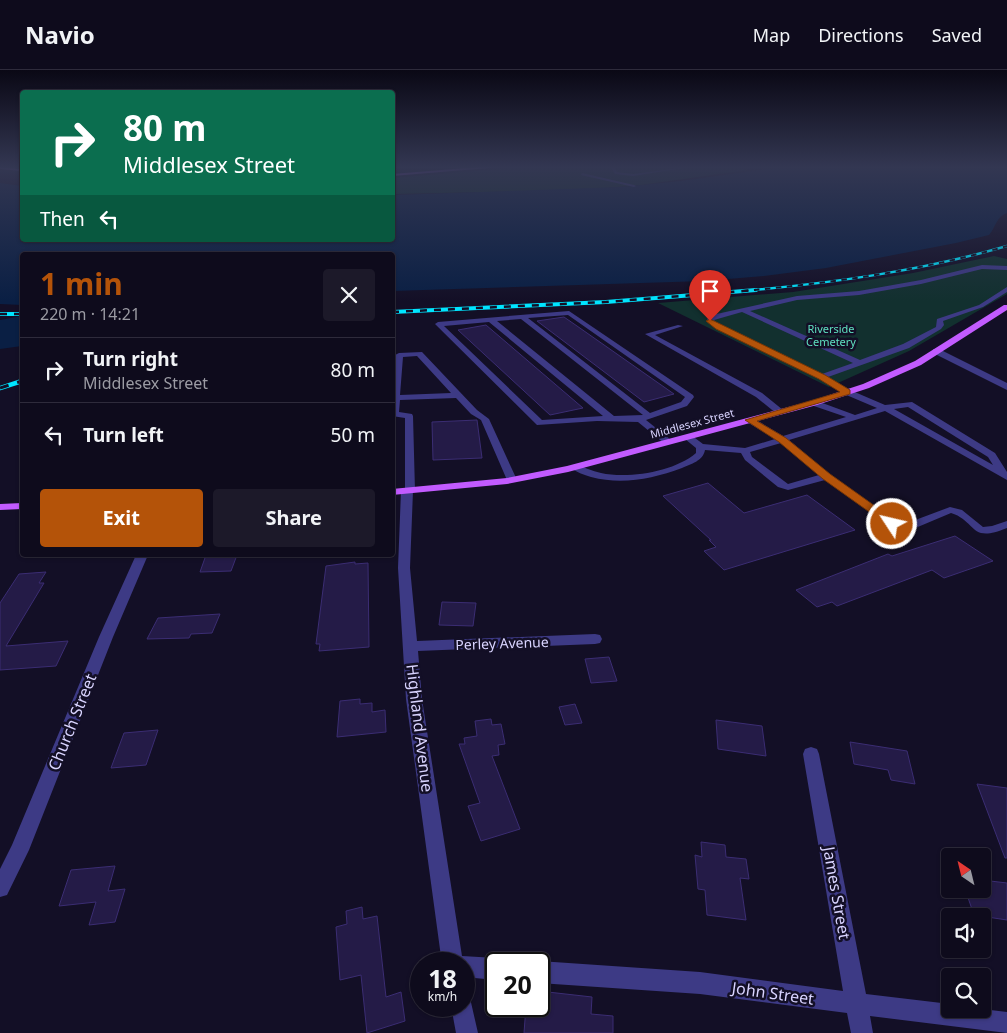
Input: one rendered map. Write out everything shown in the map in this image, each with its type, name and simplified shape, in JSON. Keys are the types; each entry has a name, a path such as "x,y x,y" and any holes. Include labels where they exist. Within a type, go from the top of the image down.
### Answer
{"main road":[{"name":"Middlesex Street","path":"403,491 449,488 512,480 575,467 814,403 896,374 1007,307"},
{"path":"0,507 20,506"}],"street":[{"path":"936,351 1007,387"},
{"name":"Highland Avenue","path":"403,491 404,568 414,699 451,952"},
{"name":"Church Street","path":"0,888 20,850 106,637 141,557"},
{"name":"Perley Avenue","path":"410,646 594,640"},
{"name":"James Street","path":"811,754 862,1033"},
{"name":"John Street","path":"550,973 700,983 1007,1024"},
{"path":"464,1017 467,1033"}],"lane":[{"path":"1005,476 886,408 847,392 822,377 719,328 710,321 714,316 797,298 859,293 921,282 982,267 1007,268"},
{"path":"822,377 914,342 939,328 941,326 939,320 981,306 1007,289"},
{"path":"743,310 860,363"},
{"path":"569,313 690,397 684,404 640,419 610,418 540,423 438,324 521,316 569,313"},
{"path":"521,316 649,416"},
{"path":"490,319 610,418"},
{"path":"680,326 649,334 759,395 780,412"},
{"path":"403,491 409,416 395,414 399,354 419,354 474,412 485,419 512,480"},
{"path":"396,398 458,395"},
{"path":"814,403 856,418"},
{"path":"688,437 700,447 745,451 886,408 909,404 992,455 1005,476"},
{"path":"640,419 668,442"},
{"path":"750,420 783,440 826,476 900,528 909,527 950,510 954,510 976,527 985,531 995,530 1007,524"},
{"path":"575,467 598,476 620,478 649,475 689,462 701,452 700,447"},
{"path":"745,451 748,458 782,485 788,487 826,476"}],"green space":[{"name":"Riverside Cemetery","path":"994,256 1007,259 1007,294 909,351 829,387 658,303 793,292 913,273"}],"water":[{"path":"0,211 20,211 20,242 395,242 395,211 1007,211 998,220 989,235 956,243 826,268 704,281 395,291 395,252 20,252 20,305 0,304"},
{"path":"20,316 20,346 0,349 0,320"}],"building":[{"path":"564,317 674,394 644,402 537,321"},
{"path":"486,325 583,408 550,415 458,330"},
{"path":"477,420 482,458 433,460 432,422"},
{"path":"708,483 744,513 807,495 855,530 724,570 704,551 716,547 709,540 711,540 663,496"},
{"path":"955,536 993,561 944,578 932,570 837,606 832,602 817,607 796,590 888,554 892,556"},
{"path":"205,557 236,557 231,571 200,572"},
{"path":"355,562 355,564 368,563 369,647 319,651 320,644 316,644 326,566"},
{"path":"46,572 39,583 44,583 6,646 68,641 56,666 0,670 0,603 19,574"},
{"path":"442,602 476,603 473,626 439,625"},
{"path":"220,614 212,633 191,634 189,638 147,639 158,618"},
{"path":"609,657 617,681 591,683 585,659"},
{"path":"360,699 360,704 372,703 372,712 385,710 386,732 337,737 340,701"},
{"path":"575,704 582,723 565,725 559,707"},
{"path":"491,719 492,725 501,724 505,744 498,745 499,755 492,756 520,829 481,841 468,806 480,803 459,744 465,744 464,738 477,736 475,721"},
{"path":"716,720 762,726 766,756 718,749"},
{"path":"158,730 146,765 111,768 124,733"},
{"path":"850,742 907,751 915,784 891,780 888,770 854,764"},
{"path":"977,784 1007,788 1007,858 1005,858"},
{"path":"701,842 725,845 726,857 746,859 749,879 740,878 746,920 707,915 705,890 698,889 695,855 702,857"},
{"path":"115,866 108,891 125,889 115,922 89,925 96,902 59,906 71,870"},
{"path":"991,881 1007,883 1007,920 991,918 991,908 972,908 968,898 991,898"},
{"path":"362,907 363,919 377,916 386,997 401,992 405,1021 367,1033 361,975 340,980 336,927 347,924 346,911"},
{"path":"550,992 592,997 591,1014 613,1016 613,1033 524,1033 525,1017 550,1017"}],"railway":[{"path":"743,291 876,275 975,255 1007,246"},
{"path":"395,312 606,302 756,290"},
{"path":"0,314 20,314"},
{"path":"0,388 20,382"}],"route":[{"path":"710,321 719,328 822,377 847,392 750,420 783,440 826,476 892,524"}]}
